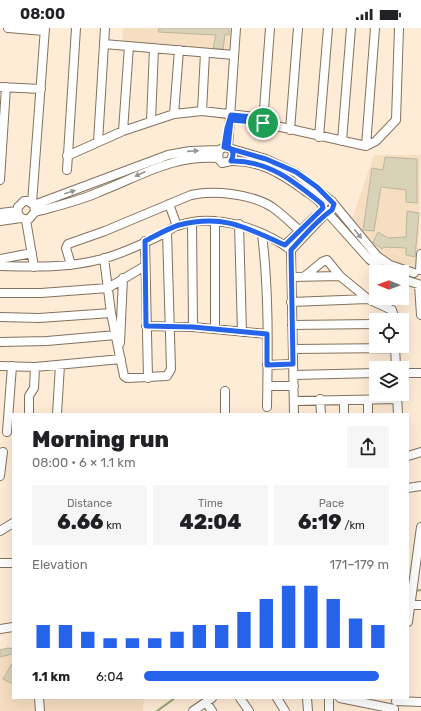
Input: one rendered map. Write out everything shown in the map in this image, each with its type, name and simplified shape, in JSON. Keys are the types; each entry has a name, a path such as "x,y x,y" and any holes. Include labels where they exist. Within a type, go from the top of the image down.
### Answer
{"street":[{"path":"0,213 33,217 44,29 8,28"},
{"path":"67,170 76,28"},
{"path":"98,142 105,28"},
{"path":"218,158 226,148 227,128 231,118 236,28"},
{"path":"263,121 270,28"},
{"path":"290,130 298,28"},
{"path":"316,136 322,28"},
{"path":"316,136 328,28"},
{"path":"342,141 351,28"},
{"path":"366,146 375,28"},
{"path":"67,156 123,131 151,121 174,114 202,111 231,118 263,121 290,130 366,146 376,141 396,120 399,28"},
{"path":"104,44 234,55"},
{"path":"123,131 129,46"},
{"path":"151,121 154,48"},
{"path":"174,114 179,50"},
{"path":"202,111 205,52"},
{"path":"0,180 3,87 41,88"},
{"path":"226,148 233,154 231,161"},
{"path":"34,267 32,253 21,216 20,204 24,201 34,207 99,193 161,161 182,152 226,148 266,159 296,172 332,202 376,256 390,265 418,271"},
{"path":"161,161 191,158 218,158 222,162 246,160 274,170 289,178 324,208 369,259 376,265"},
{"path":"71,266 66,251 68,244 105,232 191,195 202,193 222,193 270,206 300,231"},
{"path":"324,208 332,210 332,202"},
{"path":"169,204 177,226"},
{"path":"294,413 291,302 292,277 289,251 300,231 324,208"},
{"path":"289,251 324,208"},
{"path":"0,221 21,216"},
{"path":"0,266 71,266 104,258 167,232 177,226 215,221 239,224 262,234 289,251"},
{"path":"215,221 215,328"},
{"path":"192,223 193,327"},
{"path":"239,224 242,332"},
{"path":"104,258 111,312 124,376 127,378 148,378 167,376 170,373 170,326 167,232"},
{"path":"262,234 267,334 267,407"},
{"path":"145,241 148,378"},
{"path":"0,258 32,253"},
{"path":"421,254 418,271 412,277 418,284 421,315"},
{"path":"305,276 326,260 340,276 368,299 392,310 393,313"},
{"path":"0,293 41,293 108,288 145,266"},
{"path":"292,277 340,276"},
{"path":"119,349 122,332 123,278"},
{"path":"291,302 368,299"},
{"path":"0,317 39,318 111,312"},
{"path":"292,326 369,324"},
{"path":"146,326 215,328 267,334"},
{"path":"0,342 47,341 116,335"},
{"path":"293,349 369,348"},
{"path":"0,366 60,366 121,359"},
{"path":"267,365 293,364"},
{"path":"7,432 12,366"},
{"path":"57,413 60,366"},
{"path":"29,413 29,396 34,388 35,367"},
{"path":"409,373 421,373"},
{"path":"294,375 369,374"},
{"path":"268,386 294,386"},
{"path":"225,391 225,413"},
{"path":"294,401 320,399 368,400 368,413"},
{"path":"320,399 321,413"},
{"path":"344,400 344,413"},
{"path":"397,401 398,413"},
{"path":"0,476 3,452"},
{"path":"409,456 421,452"},
{"path":"409,488 421,486"},
{"path":"0,521 12,523"},
{"path":"0,531 12,523"},
{"path":"421,528 413,591 409,605 421,606"},
{"path":"0,563 12,563"},
{"path":"0,629 12,627"},
{"path":"39,699 40,711"},
{"path":"241,699 249,711"},
{"path":"277,699 286,711"},
{"path":"307,699 308,711"},
{"path":"328,699 329,711"},
{"path":"344,699 394,710 396,699 421,702"},
{"path":"193,711 209,700 212,711"}],"shaded area":[{"path":"123,28 234,28 232,51 122,43"},
{"path":"374,155 421,155 418,266 410,269 409,265 398,265 383,256 377,251 352,218"},
{"path":"12,647 12,699 144,699 143,711 0,711 0,649"}],"building":[{"path":"159,28 229,28 229,35 225,34 223,49 213,48 216,35 158,32"},
{"path":"385,157 417,159 417,203 406,202 406,190 381,187 374,231 363,230 372,168 383,170"},
{"path":"407,211 419,213 415,257 406,255 406,248 383,247 382,249 373,242 378,232 388,238 406,237"},
{"path":"12,649 12,654 0,657 0,650"},
{"path":"12,664 12,684 3,679"}],"waterway":[{"path":"414,591 421,590"},
{"path":"157,711 174,699"}],"route":[{"path":"263,123 231,120 228,147 232,150 233,154 231,161 246,160 274,170 289,178 322,204 323,208 285,245 239,224 226,221 206,221 177,226 145,241 146,326 215,328 267,334 267,365 293,364 291,250 327,212 334,208 334,204 317,187 296,172 266,159 232,150 230,148 228,147 224,147 231,115 264,118 263,123"}]}
